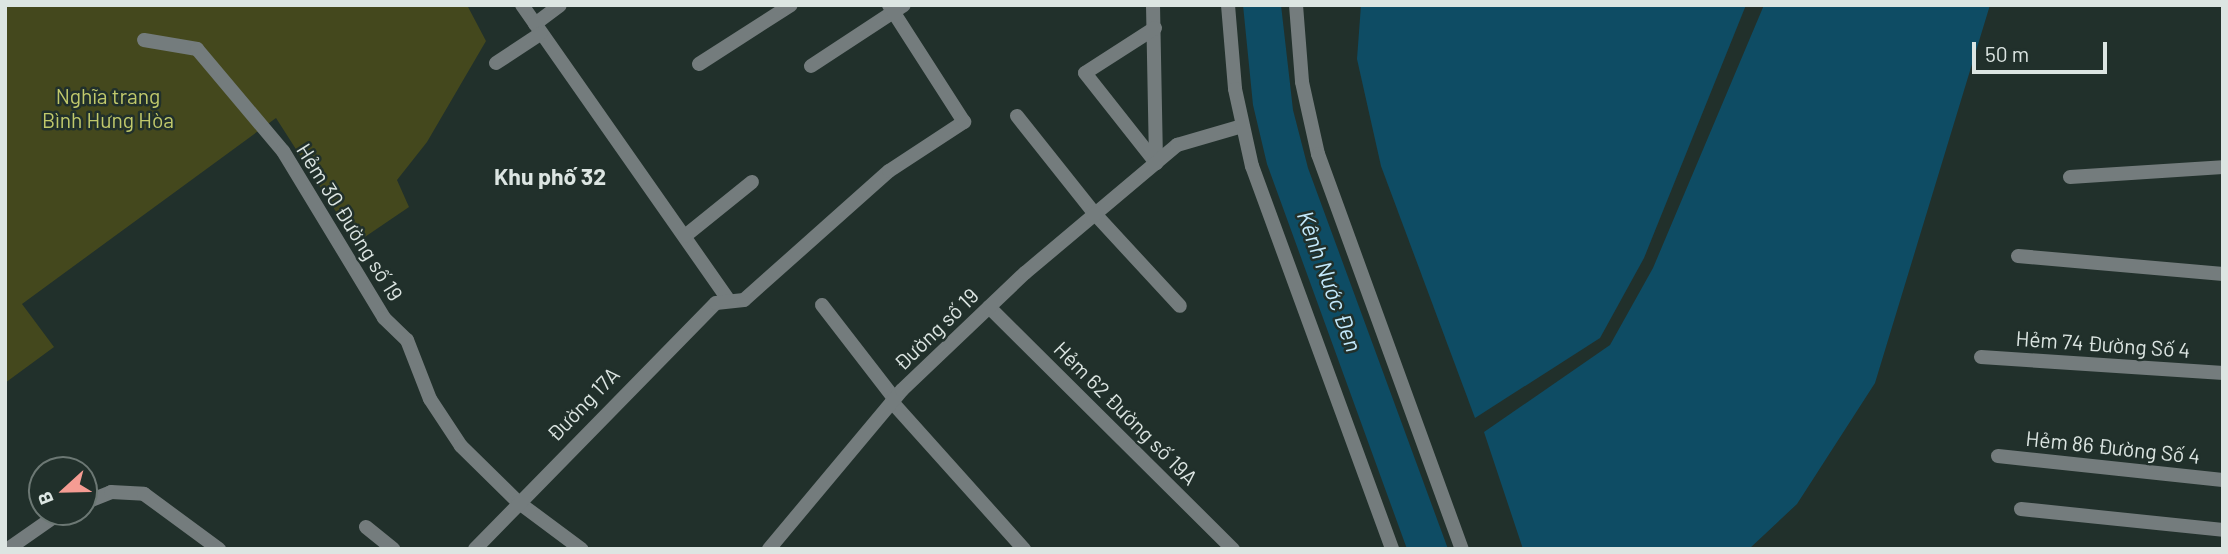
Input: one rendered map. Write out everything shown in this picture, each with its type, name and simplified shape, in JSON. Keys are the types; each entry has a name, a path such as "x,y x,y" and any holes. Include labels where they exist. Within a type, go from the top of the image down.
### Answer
{"street":[{"path":"522,5 729,301"},
{"path":"496,63 538,29 560,5"},
{"path":"699,64 791,5"},
{"path":"1153,5 1156,163"},
{"path":"1228,5 1242,126 1263,203 1392,549"},
{"path":"1296,5 1302,82 1318,154 1462,549"},
{"path":"811,66 895,7"},
{"name":"Đường 17A","path":"475,549 517,502 677,339 716,303 744,300 889,172 964,122 895,7"},
{"path":"1155,28 1084,73 1156,163"},
{"name":"Hẻm 30 Đường số 19","path":"144,40 197,49 283,151 384,318 407,340 430,399 461,446 517,502 581,549"},
{"path":"1017,116 1095,214 1180,306"},
{"name":"Đường số 19","path":"769,549 893,400 989,307 1177,145 1242,126"},
{"path":"2070,177 2223,167"},
{"path":"685,236 752,182"},
{"path":"2018,256 2223,274"},
{"path":"822,305 893,400 1024,549"},
{"name":"Hẻm 62 Đường số 19A","path":"989,307 1233,549"},
{"name":"Hẻm 74 Đường Số 4","path":"1981,357 2223,373"},
{"name":"Hẻm 86 Đường Số 4","path":"1998,456 2223,480"},
{"path":"98,497 111,492 144,494 219,549"},
{"path":"2021,509 2223,530"},
{"path":"8,549 41,526"},
{"path":"366,527 393,549"}],"green space":[{"name":"Nghĩa trang Bình Hưng Hòa","path":"5,5 467,5 486,41 427,142 397,180 409,207 356,243 276,118 22,304 54,347 5,383"}],"water":[{"name":"Kênh Nước Đen","path":"1243,5 1281,5 1293,110 1308,168 1448,549 1407,549 1267,164 1253,105"},
{"path":"1361,5 1746,5 1644,258 1600,338 1475,418 1381,166 1357,59"},
{"path":"1764,5 1990,5 1875,383 1797,504 1749,549 1523,549 1484,432 1610,345 1653,268"}],"district":[{"name":"Khu phố 32","path":"550,176"}]}
